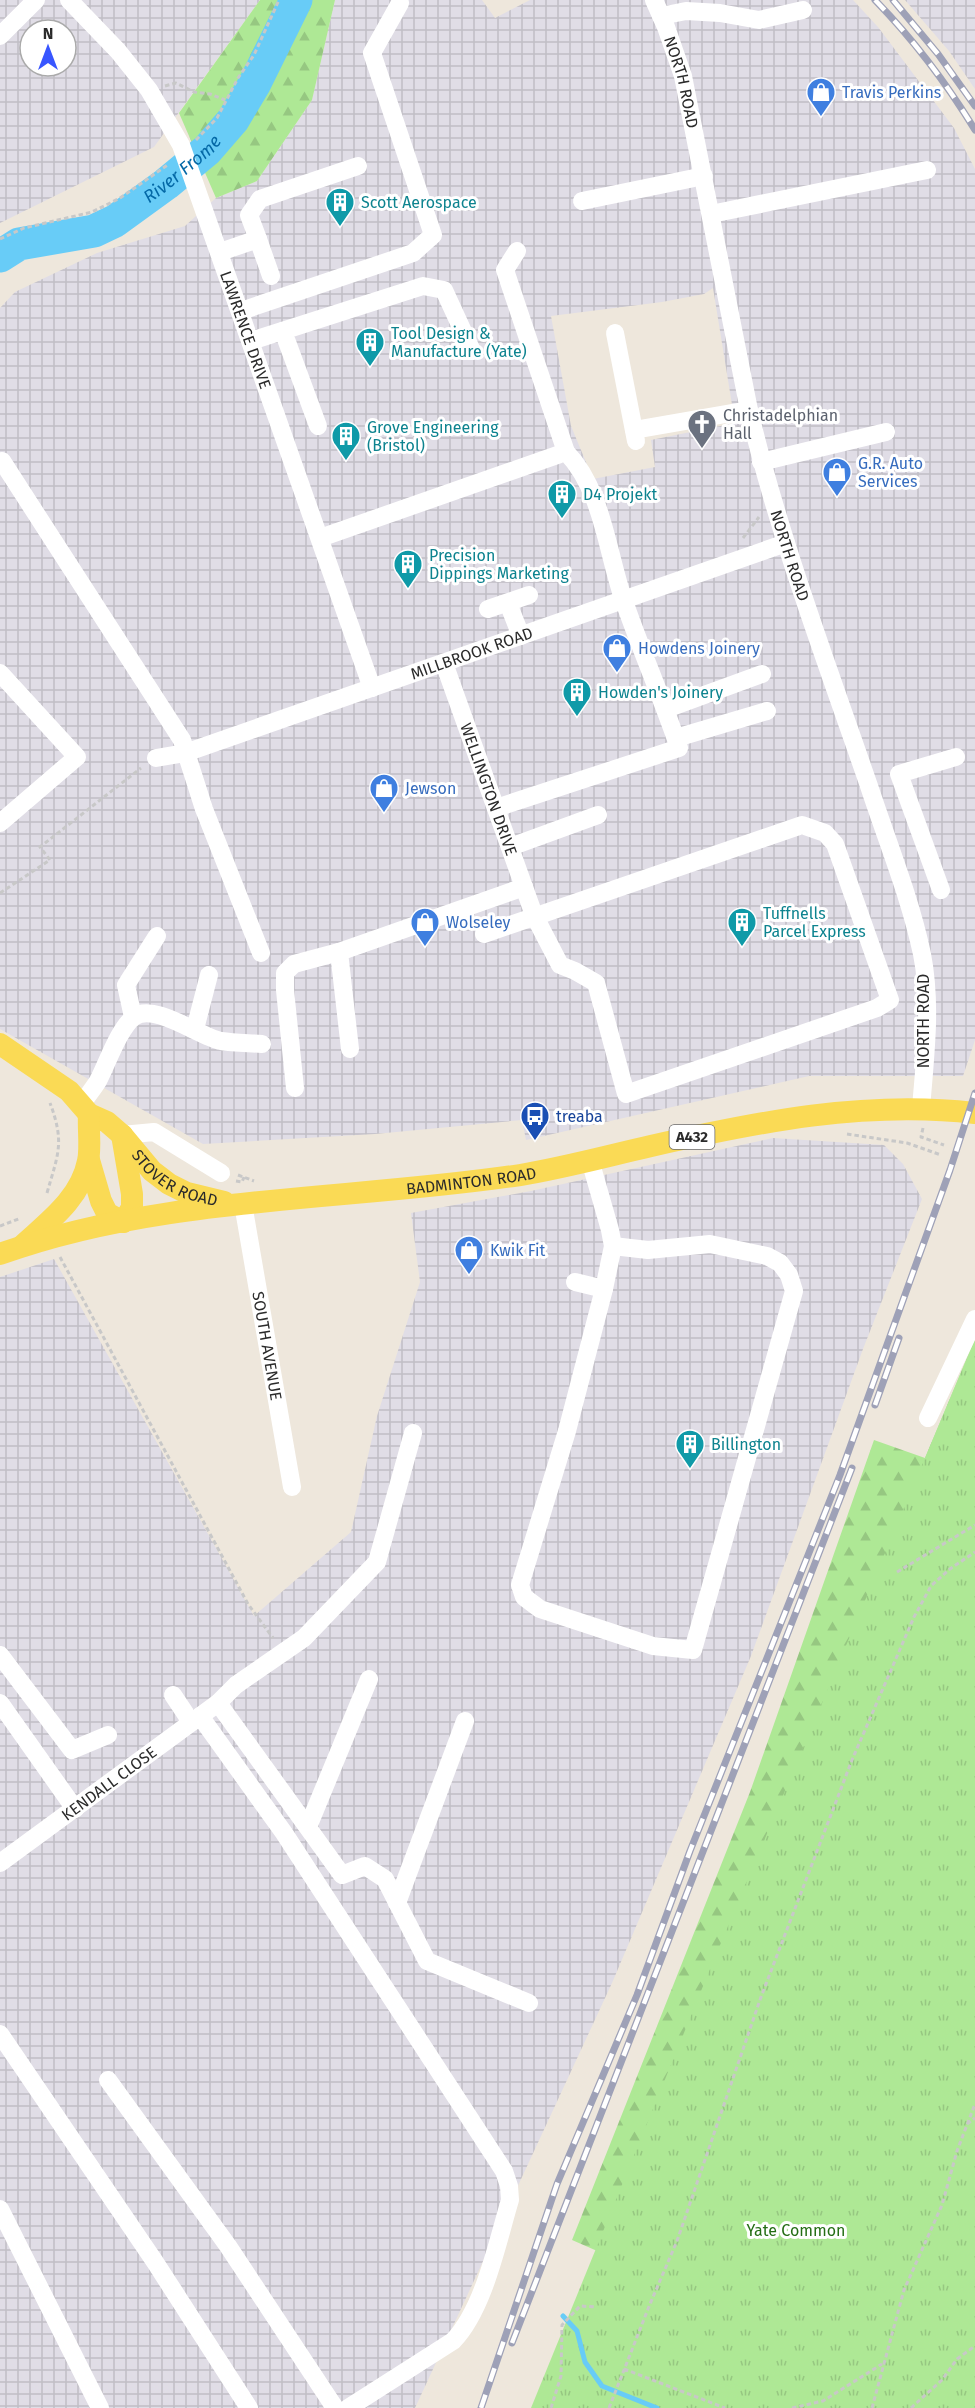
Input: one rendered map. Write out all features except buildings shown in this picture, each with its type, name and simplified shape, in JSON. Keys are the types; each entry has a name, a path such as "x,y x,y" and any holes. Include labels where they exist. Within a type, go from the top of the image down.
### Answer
{"main road":[{"name":"STOVER ROAD","path":"0,1044 69,1091 86,1109 107,1122 122,1135 152,1171 169,1184 187,1193 240,1204"},
{"name":"BADMINTON ROAD","path":"0,1254 21,1246 123,1222 240,1204 442,1186 523,1174 682,1139 824,1113 921,1108 958,1111"},
{"path":"86,1109 89,1160 101,1201 107,1213 123,1222"},
{"name":"STOVER ROAD","path":"122,1135 132,1194 132,1208 123,1222"},
{"path":"21,1246 64,1207 81,1182 89,1160"}],"street":[{"path":"0,36 36,0"},
{"name":"LAWRENCE DRIVE","path":"69,0 118,51 149,90 181,145 372,688"},
{"path":"241,311 413,253 433,235 372,53 400,3"},
{"path":"658,8 720,13 759,20 803,10"},
{"name":"NORTH ROAD","path":"658,8 683,76 761,462 786,543 879,816 922,955 926,988 927,1039 921,1108"},
{"path":"271,276 249,215 260,199 358,166"},
{"path":"711,214 927,170"},
{"path":"582,201 704,176"},
{"path":"220,252 258,239"},
{"path":"496,808 679,748 624,601 596,503 576,462 566,452 505,270 517,250"},
{"path":"251,341 423,286 444,290 472,351"},
{"path":"283,331 318,426"},
{"path":"615,333 635,436 749,410"},
{"path":"761,462 886,432"},
{"path":"320,538 566,452"},
{"path":"2,461 182,740 204,809 261,953"},
{"name":"MILLBROOK ROAD","path":"156,759 185,753 786,543"},
{"path":"488,609 529,595"},
{"path":"508,603 521,636"},
{"name":"WELLINGTON DRIVE","path":"444,663 534,915 560,965 575,970 596,983 626,1094 877,1008 890,1000 835,844 825,833 802,825 534,915"},
{"path":"0,673 77,757 0,823"},
{"path":"666,709 762,674"},
{"path":"676,738 767,711"},
{"path":"941,890 899,774 956,757"},
{"path":"879,816 910,805"},
{"path":"510,847 598,815"},
{"path":"295,1088 285,990 285,973 294,964 339,952 524,887"},
{"path":"484,934 534,915"},
{"path":"133,1017 126,985 157,936"},
{"path":"339,952 350,1049"},
{"path":"195,1029 209,975"},
{"path":"86,1109 124,1029 133,1017 150,1013 195,1029 218,1041 262,1044"},
{"path":"122,1135 154,1132 221,1173"},
{"path":"590,1160 613,1246 567,1431 520,1585 524,1597 540,1609 653,1647 693,1650 794,1291 789,1275 780,1263 767,1256 710,1244 648,1250 613,1246"},
{"name":"SOUTH AVENUE","path":"240,1204 292,1487"},
{"path":"575,1282 604,1289"},
{"path":"928,1418 975,1318"},
{"name":"KENDALL CLOSE","path":"0,1863 218,1703 237,1685 304,1638 377,1562 413,1433"},
{"path":"0,1655 72,1750 108,1735"},
{"path":"308,1827 369,1679"},
{"path":"173,1695 196,1719 284,1833 504,2171 509,2186 510,2200 477,2304 463,2331 453,2341 348,2408"},
{"path":"0,1703 75,1809"},
{"path":"218,1703 342,1875 365,1866 384,1879 427,1961 529,2003"},
{"path":"397,1904 465,1721"},
{"path":"0,2034 155,2262 249,2408"},
{"path":"108,2080 228,2246 334,2408"},
{"path":"0,2209 100,2408"}],"path":[{"path":"149,90 176,82 194,92 210,94 225,100"},
{"path":"0,893 50,860 40,847 136,771"},
{"path":"45,1199 60,1153 58,1132 51,1105 46,1096"},
{"path":"846,1134 907,1143 941,1155"},
{"path":"0,1226 21,1218"},
{"path":"50,1239 248,1604 275,1642"},
{"path":"897,1572 975,1525"},
{"path":"609,2408 677,2241 761,1997 852,1761 914,1617 931,1586 950,1569 975,1552"},
{"path":"872,2408 904,2290 942,2205 965,2125 975,2104"},
{"path":"965,2125 975,2118"},
{"path":"551,2408 561,2376 561,2325 580,2306 596,2307"},
{"path":"911,2408 942,2380 957,2359 975,2346"},
{"path":"792,2408 823,2402 884,2363"},
{"path":"624,2369 725,2408"}],"shaded area":[{"path":"0,0 260,0 154,147 0,223"},
{"path":"335,0 482,0 495,18 530,0 853,0 878,27 954,128 975,169 975,1040 963,1076 809,1076 526,1140 522,1120 375,1134 203,1144 0,1029 0,308 15,292 97,253 185,226 216,198 257,181 312,100","holes":["713,288 735,423 651,440 655,467 593,479 571,426 551,316 662,302 704,294"]},
{"path":"905,0 975,0 975,89 949,51"},
{"path":"773,1138 884,1145 903,1164 922,1199 863,1349 751,1656 612,1983 415,2408 0,2408 0,1277 54,1259 254,1616 351,1532 377,1416 420,1282 411,1213 531,1191"}],"green space":[{"path":"260,0 335,0 312,100 257,181 216,198 179,113"},
{"path":"975,1339 611,2257 572,2240 750,1792 874,1440 925,1458"},
{"name":"Yate Common","path":"975,1339 975,2408 531,2408 710,1969"}],"waterway":[{"name":"River Frome","path":"0,256 19,244 94,231 115,221 166,184 207,150 233,120 255,83 296,0"},
{"path":"563,2316 577,2331 585,2362 602,2386 657,2408"}],"railway":[{"path":"875,0 929,62 975,130"},
{"path":"893,0 938,54 975,106"},
{"path":"481,2408 557,2184 637,1995 690,1851 840,1475 950,1170 975,1093"},
{"path":"875,1405 899,1338"},
{"path":"512,2343 852,1468"}],"place":[{"name":"Travis Perkins","path":"821,118"},
{"name":"Scott Aerospace","path":"340,228"},
{"name":"Tool Design & Manufacture (Yate)","path":"370,368"},
{"name":"Christadelphian Hall","path":"702,450"},
{"name":"Grove Engineering (Bristol)","path":"346,462"},
{"name":"G.R. Auto Services","path":"837,498"},
{"name":"D4 Projekt","path":"562,520"},
{"name":"Precision Dippings Marketing","path":"408,590"},
{"name":"Howdens Joinery","path":"617,674"},
{"name":"Howden's Joinery","path":"577,718"},
{"name":"Jewson","path":"384,814"},
{"name":"Wolseley","path":"425,948"},
{"name":"Tuffnells Parcel Express","path":"742,948"},
{"name":"treaba","path":"535,1142"},
{"name":"Kwik Fit","path":"469,1276"},
{"name":"Billington","path":"690,1470"}]}
